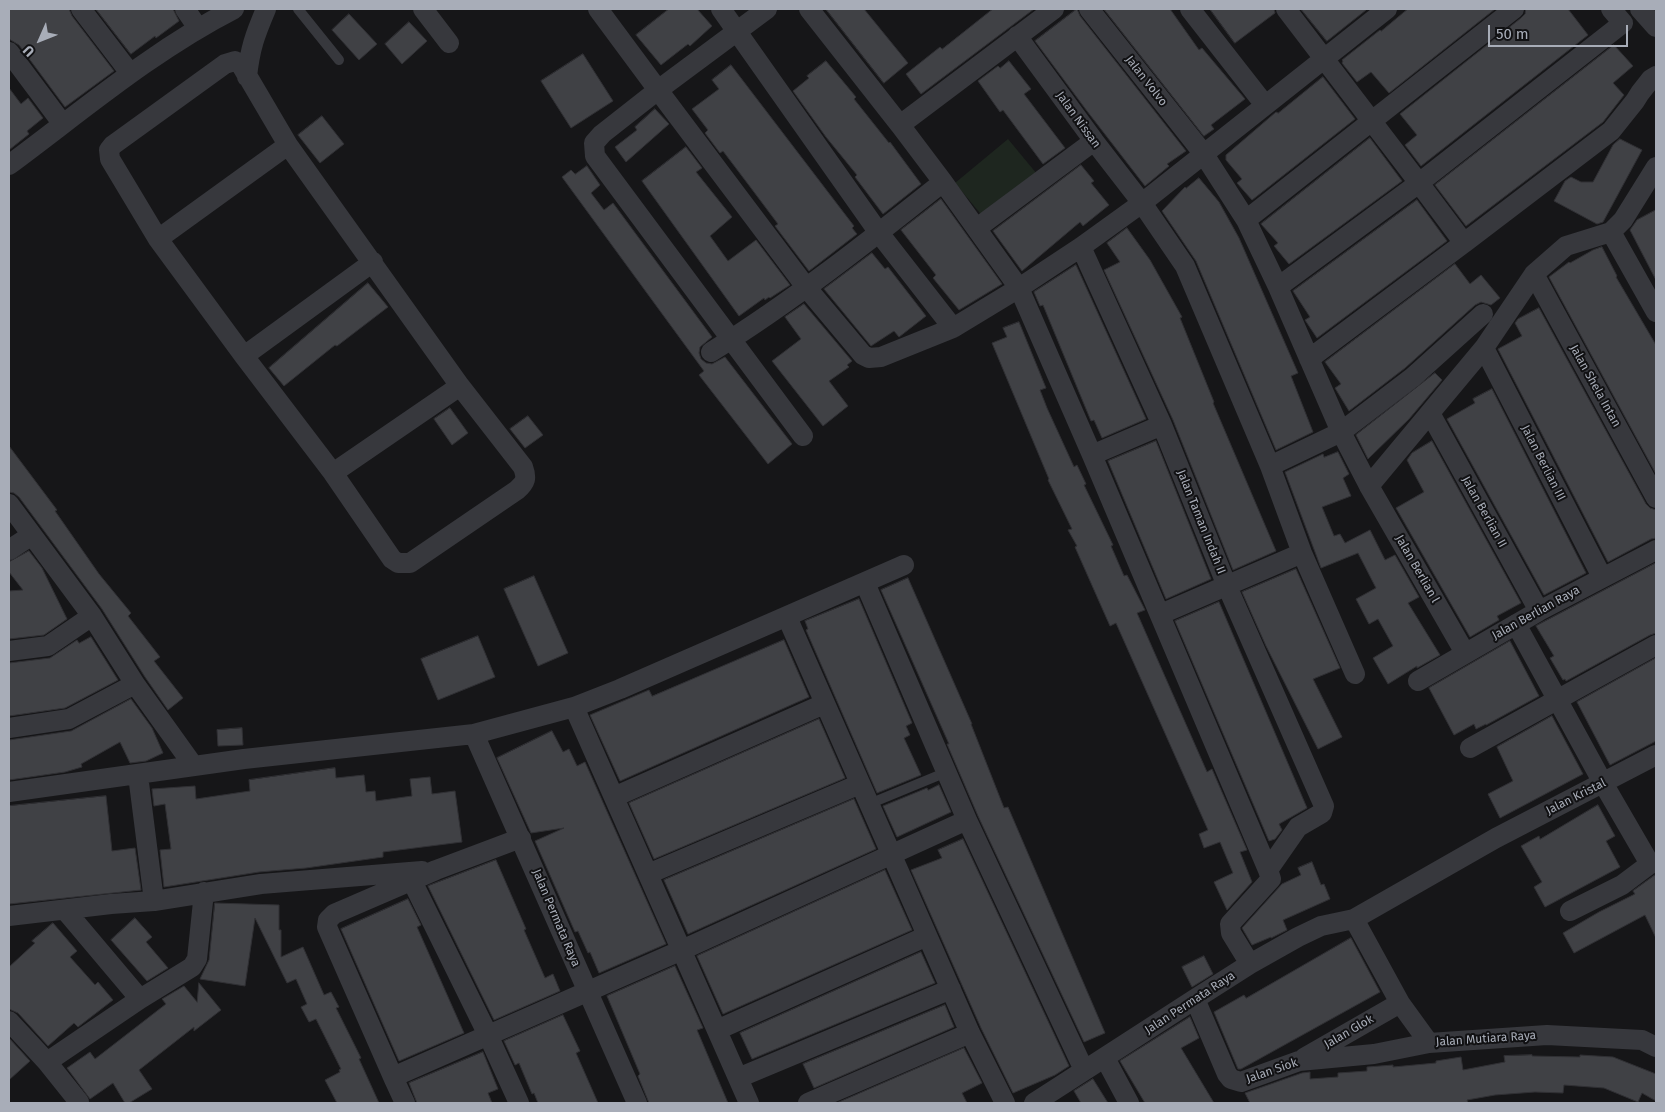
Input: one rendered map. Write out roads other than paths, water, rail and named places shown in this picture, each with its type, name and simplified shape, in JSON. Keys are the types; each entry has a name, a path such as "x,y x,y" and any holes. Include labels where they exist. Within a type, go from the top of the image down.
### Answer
{"street":[{"path":"81,9 130,73"},
{"path":"185,9 198,28"},
{"path":"9,165 130,73 198,28 234,9"},
{"path":"247,77 250,52 266,9"},
{"path":"423,9 449,43"},
{"path":"598,9 806,286 857,350 869,358 881,357 953,328 1081,248 1142,203 1385,9"},
{"path":"720,9 879,233 953,328"},
{"path":"767,9 602,134 594,143 595,156 803,436"},
{"path":"809,9 943,182 1019,288 1161,614 1268,870 1271,879 1230,924 1231,933 1250,964"},
{"path":"900,125 1054,9"},
{"name":"Jalan Volvo","path":"1089,9 1203,153 1246,220 1278,287"},
{"path":"1190,9 1265,105"},
{"path":"1286,9 1464,243"},
{"path":"1246,220 1514,9"},
{"path":"1278,287 1419,183 1617,16 1639,9 1656,27"},
{"name":"Jalan Nissan","path":"1017,36 1142,203 1185,266 1270,466 1302,553 1355,674"},
{"path":"9,52 62,123"},
{"path":"234,61 238,63 247,77 288,146 373,262 460,386 523,467 526,476 525,482 518,490 410,563 398,564 392,559 333,473 158,239 110,160 109,150 113,145 225,64 234,61"},
{"path":"1309,359 1611,131 1651,79 1656,76"},
{"path":"976,228 1094,141"},
{"path":"158,239 288,146"},
{"path":"1369,486 1484,348 1534,274 1566,246 1612,232 1623,220 1656,167"},
{"path":"711,352 879,233 943,182"},
{"path":"1612,232 1656,312"},
{"name":"Jalan Taman Indah II","path":"1081,248 1162,425 1227,586 1321,796 1324,806 1322,812 1298,828 1268,870"},
{"path":"244,356 373,262"},
{"name":"Jalan Shela Intan","path":"1534,274 1656,498"},
{"name":"Jalan Berlian l","path":"1278,287 1341,432 1369,486 1465,653"},
{"path":"1270,466 1341,432 1413,377 1483,314"},
{"name":"Jalan Berlian III","path":"1484,348 1602,577"},
{"path":"333,473 460,386"},
{"name":"Jalan Berlian II","path":"1430,413 1539,611"},
{"path":"1092,455 1162,425"},
{"path":"9,504 92,616 135,684 193,765"},
{"path":"9,550 32,536"},
{"name":"Jalan Berlian Raya","path":"1418,680 1539,611 1656,550"},
{"path":"1161,614 1302,553"},
{"path":"9,792 138,775 193,765 474,734 574,706 620,689 904,565"},
{"path":"865,583 966,820 1084,1070"},
{"path":"9,650 48,646 92,616"},
{"path":"786,617 999,1102"},
{"path":"1516,624 1604,783 1653,864 1622,884 1570,911"},
{"path":"1470,748 1656,645"},
{"path":"9,728 69,720 135,684"},
{"path":"614,797 824,704"},
{"path":"574,706 749,1103"},
{"name":"Jalan Permata Raya","path":"474,734 637,1103"},
{"name":"Jalan Kristal","path":"1354,919 1496,838 1656,755"},
{"path":"138,775 154,901"},
{"path":"648,874 860,784"},
{"path":"393,1077 587,990 682,950 966,820"},
{"path":"405,1103 327,928 328,920 334,914 412,880 521,838"},
{"path":"9,916 110,904 154,901 261,884 436,870"},
{"path":"412,880 519,1103"},
{"path":"47,1062 140,998 189,970 195,964 204,892"},
{"path":"66,910 140,998"},
{"name":"Jalan Permata Raya","path":"1034,1103 1250,964 1321,926 1354,919"},
{"name":"Jalan Mutiara Raya","path":"1354,919 1400,1002 1429,1043 1547,1035 1652,1039"},
{"path":"717,1030 927,936"},
{"path":"738,1078 951,989"},
{"name":"Jalan Siok","path":"1194,999 1227,1074 1241,1082 1299,1061 1374,1054 1429,1043"},
{"name":"Jalan Glok","path":"1299,1061 1400,1002"},
{"path":"9,1021 47,1062 79,1102"},
{"path":"808,1103 970,1034"},
{"path":"1104,1058 1129,1103"}],"lane":[{"path":"298,9 339,60"},
{"path":"869,804 937,776"}]}
